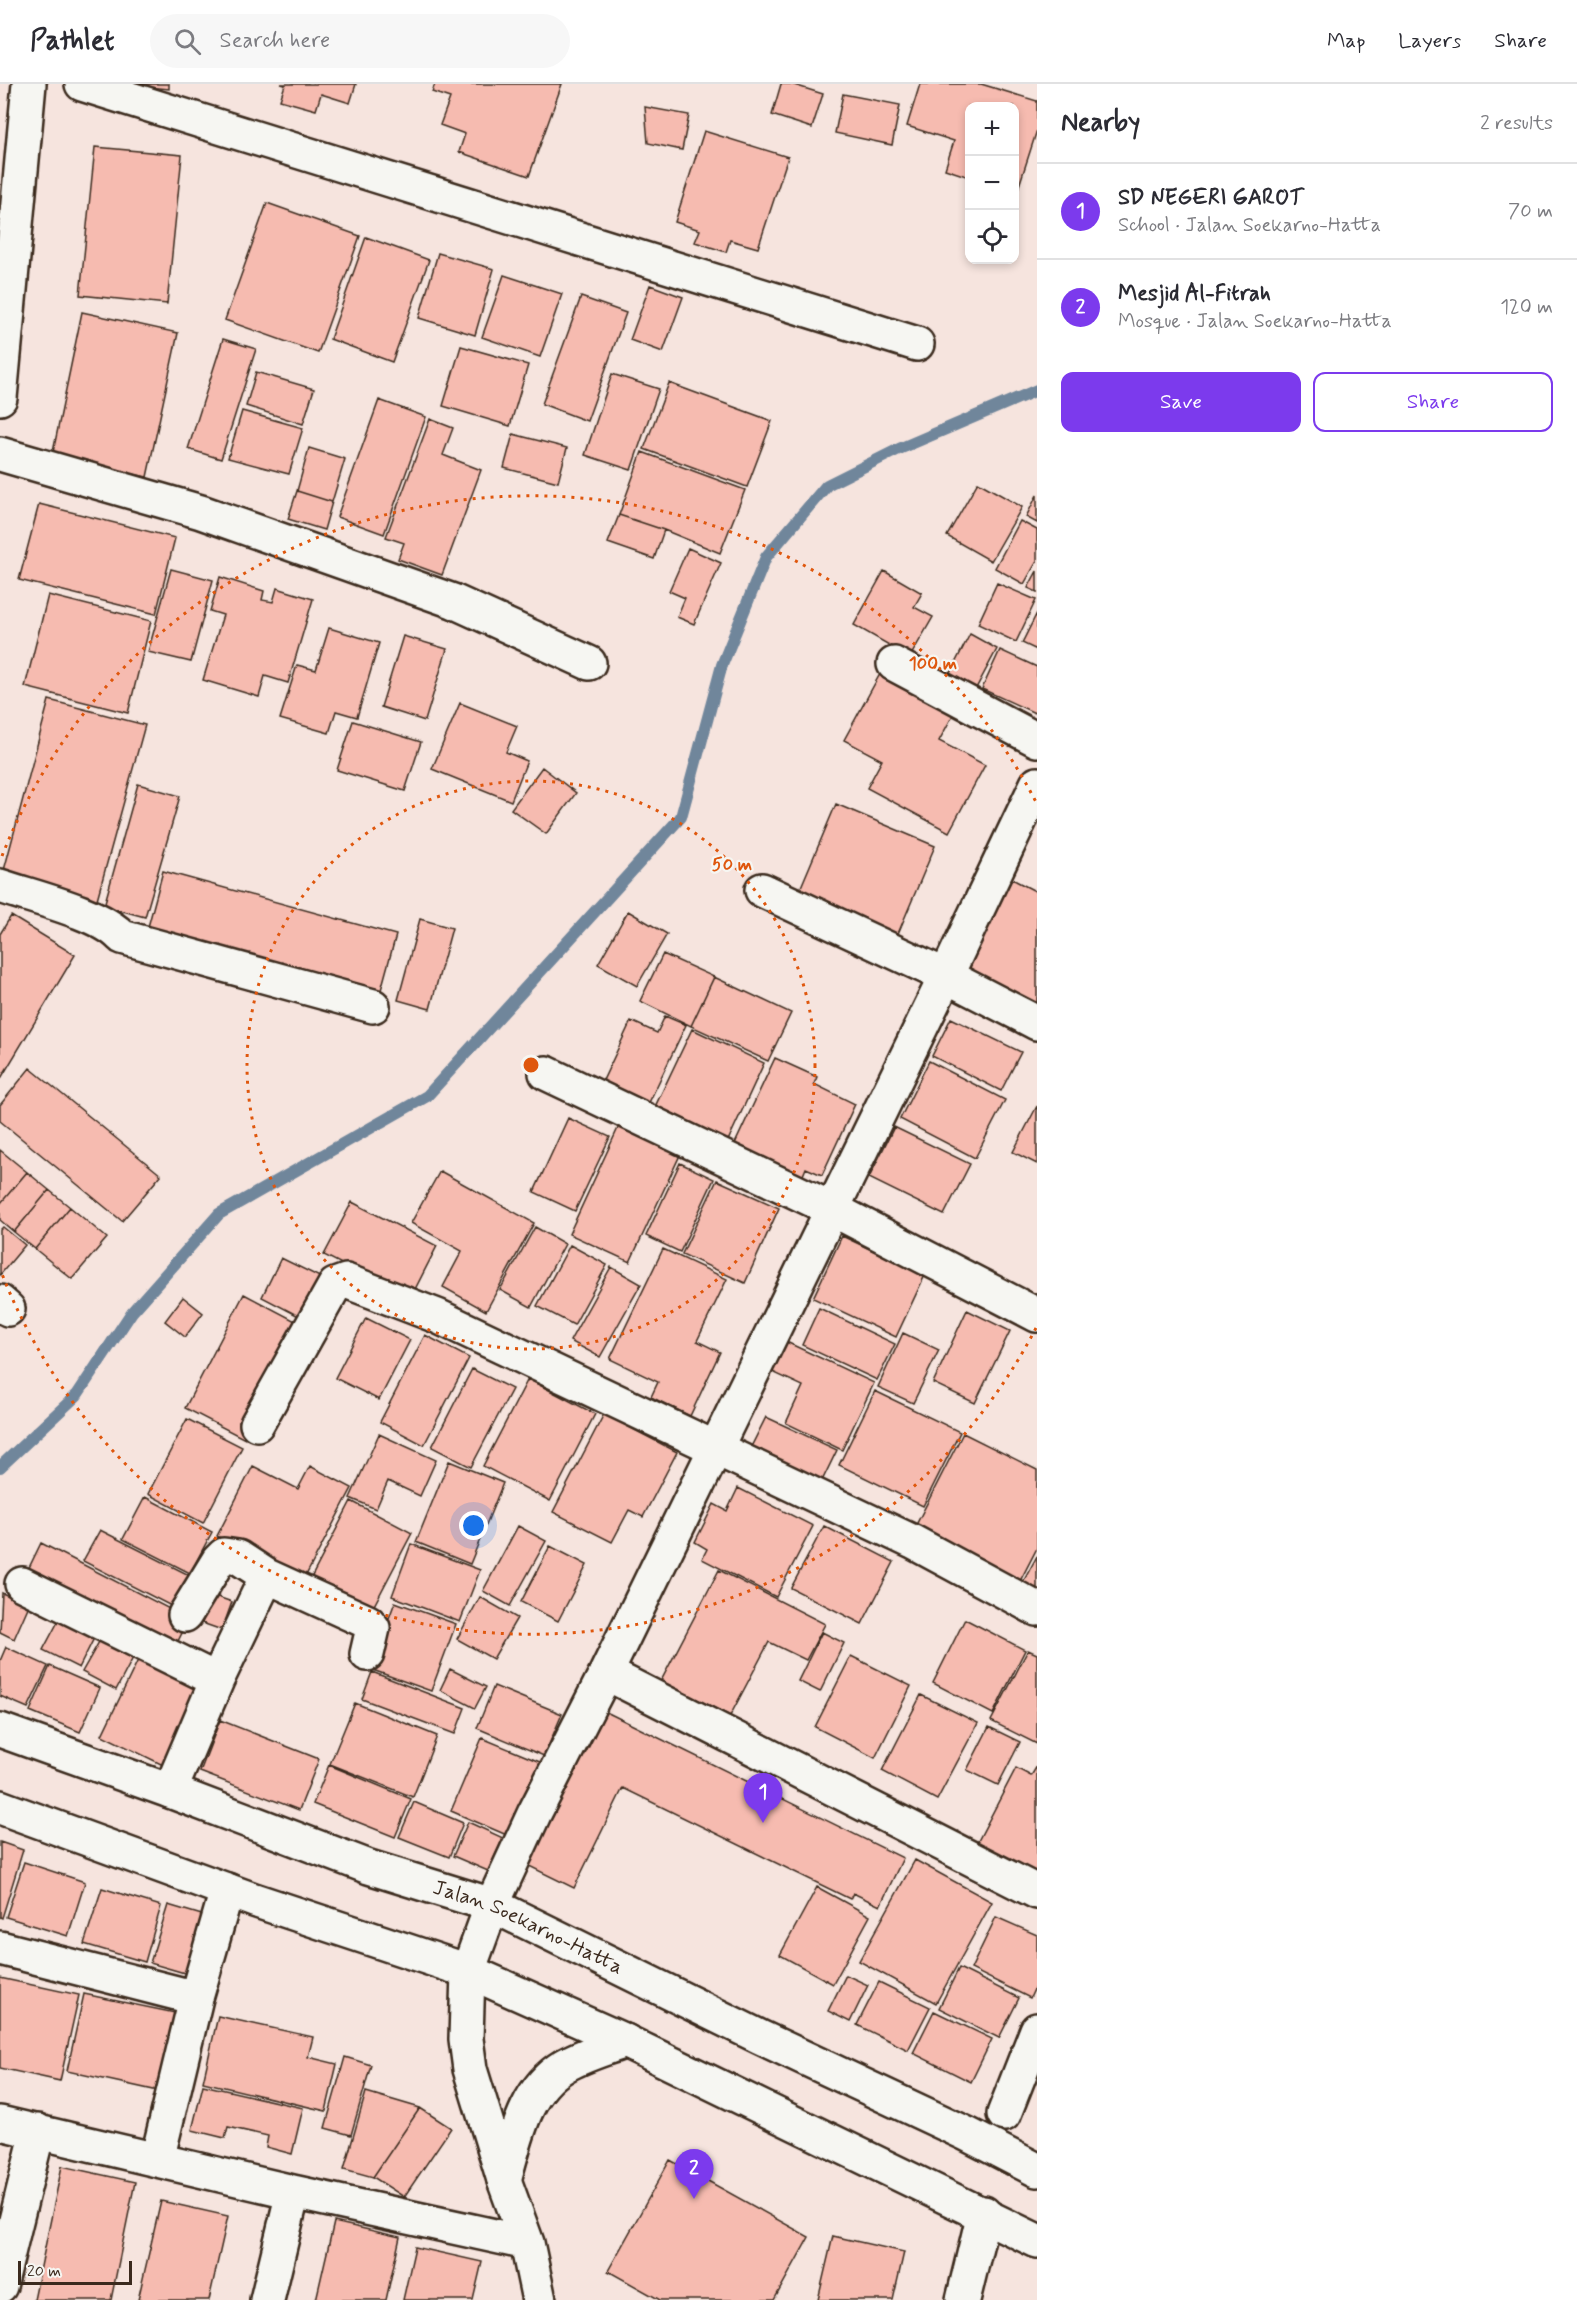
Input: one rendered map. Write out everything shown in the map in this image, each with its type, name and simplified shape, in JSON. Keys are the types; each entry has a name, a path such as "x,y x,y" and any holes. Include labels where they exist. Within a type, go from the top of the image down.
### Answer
{"main road":[{"path":"0,398 28,84"},
{"path":"82,84 917,344"},
{"path":"0,454 201,512 442,597 589,663"},
{"path":"894,664 1037,740"},
{"path":"539,2300 527,2243 504,2180 470,2069 466,2039 468,1971 492,1905 534,1814 716,1448 1037,784"},
{"path":"0,886 84,914 117,930 122,937 373,1006"},
{"path":"762,890 946,976 1037,1023"},
{"path":"546,1073 832,1209 1037,1315"},
{"path":"257,1424 335,1285 346,1281 437,1316 716,1448 913,1542 1037,1609"},
{"path":"185,1615 218,1560 224,1555 238,1557 267,1576 368,1622 373,1628 367,1654"},
{"path":"170,1791 217,1680 267,1576"},
{"path":"22,1584 217,1680"},
{"path":"606,1673 1037,1892"},
{"name":"Jalan Soekarno-Hatta","path":"0,1730 170,1791 369,1867 492,1905 1037,2170"},
{"path":"0,1807 227,1890 468,1971 625,2041 984,2213 1037,2241"},
{"path":"157,2160 196,1998 227,1890"},
{"path":"0,1948 196,1998"},
{"path":"1004,2114 1037,2030"},
{"path":"504,2180 527,2106 542,2084 564,2066 625,2041"},
{"path":"967,2134 1004,2114 1037,2104"},
{"path":"0,2123 293,2192 527,2243"},
{"path":"0,2286 38,2131"},
{"path":"267,2300 293,2192"},
{"path":"963,2300 984,2213"}],"building":[{"path":"119,84 169,84 169,89"},
{"path":"281,84 356,84 350,103 321,94 316,110 280,100 285,85"},
{"path":"435,84 562,84 529,176 459,152 465,134 440,125 450,98 432,92"},
{"path":"781,84 791,84 823,94 812,128 772,115"},
{"path":"920,84 981,84 1037,101 1037,130 1019,186 1019,102 965,102 965,176 945,169 954,141 907,126"},
{"path":"843,94 900,105 892,145 835,133"},
{"path":"645,107 689,115 682,150 648,143"},
{"path":"704,131 788,157 758,248 730,240 726,252 695,242 700,230 675,222"},
{"path":"95,147 182,155 167,304 80,295"},
{"path":"267,203 360,236 318,353 225,320"},
{"path":"366,237 429,260 392,362 330,339"},
{"path":"438,253 494,269 475,335 419,318"},
{"path":"504,275 562,294 540,357 482,337"},
{"path":"650,285 683,297 663,352 630,340"},
{"path":"581,297 626,313 587,421 542,404"},
{"path":"82,312 178,333 147,477 52,457"},
{"path":"223,339 256,349 221,459 188,449"},
{"path":"461,346 528,365 510,426 443,406"},
{"path":"256,372 314,389 303,424 246,406"},
{"path":"612,374 659,389 631,470 585,455"},
{"path":"669,383 772,421 747,487 644,449"},
{"path":"379,400 426,417 384,534 337,517"},
{"path":"242,411 303,428 289,474 228,458"},
{"path":"430,419 453,428 443,455 481,470 442,575 398,559 404,543 386,537"},
{"path":"513,434 567,448 558,482 504,468"},
{"path":"309,448 345,459 332,502 297,491"},
{"path":"642,452 745,490 720,553 664,530 619,515"},
{"path":"978,482 1022,507 991,561 947,536"},
{"path":"297,491 332,502 324,530 288,519"},
{"path":"1037,495 1037,523 1026,517"},
{"path":"39,504 175,538 156,614 19,580"},
{"path":"619,515 664,530 654,559 608,543"},
{"path":"1020,521 1037,530 1037,561 1024,584 995,568"},
{"path":"688,548 721,563 694,624 677,617 685,598 669,591"},
{"path":"171,569 213,580 191,662 148,652"},
{"path":"884,571 922,593 914,607 933,617 910,657 854,625"},
{"path":"1037,571 1037,592 1028,588"},
{"path":"220,577 264,591 262,600 273,602 277,588 313,599 288,683 265,676 259,697 203,680 223,615 210,611"},
{"path":"997,583 1036,600 1016,642 978,624"},
{"path":"48,595 151,621 128,713 25,687"},
{"path":"1037,613 1037,650 1022,643"},
{"path":"329,628 379,643 357,717 336,711 329,733 280,719 297,665 316,670"},
{"path":"970,634 997,649 974,692 947,679"},
{"path":"403,636 447,649 425,721 381,707"},
{"path":"1000,650 1037,667 1037,714 982,689"},
{"path":"880,674 954,713 939,741 985,765 949,832 867,788 882,760 844,740"},
{"path":"49,700 145,725 96,903 2,878"},
{"path":"460,703 517,726 506,752 527,761 511,801 432,769"},
{"path":"353,721 421,742 405,791 337,770"},
{"path":"542,767 576,793 546,834 511,809"},
{"path":"138,784 180,796 145,917 104,906"},
{"path":"836,804 935,846 897,936 798,894"},
{"path":"163,871 396,935 381,990 148,927"},
{"path":"1012,879 1037,892 1037,1014 963,977"},
{"path":"628,911 667,934 637,986 598,964"},
{"path":"11,916 75,955 0,1080 0,934"},
{"path":"420,919 452,928 430,1009 398,1000"},
{"path":"663,954 714,977 691,1026 640,1001"},
{"path":"714,977 791,1013 768,1061 691,1026"},
{"path":"665,1016 686,1025 645,1111 599,1089 631,1021 657,1033"},
{"path":"951,1018 1021,1052 1001,1091 932,1056"},
{"path":"692,1029 764,1063 726,1145 653,1111"},
{"path":"775,1058 817,1077 814,1084 855,1104 822,1175 806,1168 801,1180 733,1148"},
{"path":"929,1061 1005,1100 975,1158 900,1119"},
{"path":"30,1068 161,1175 122,1221 0,1121 0,1105"},
{"path":"1037,1106 1037,1164 1013,1152"},
{"path":"568,1118 610,1137 575,1211 534,1192"},
{"path":"619,1126 680,1155 630,1262 569,1234"},
{"path":"894,1127 970,1164 944,1215 869,1178"},
{"path":"0,1150 27,1172 0,1204"},
{"path":"680,1163 714,1179 680,1252 646,1236"},
{"path":"440,1171 534,1223 486,1311 443,1287 462,1251 411,1223"},
{"path":"27,1172 49,1190 14,1232 0,1220 0,1204"},
{"path":"717,1180 779,1208 745,1283 682,1254"},
{"path":"49,1190 70,1207 35,1249 14,1232"},
{"path":"352,1202 437,1246 410,1299 324,1255"},
{"path":"70,1207 107,1238 72,1279 35,1249"},
{"path":"3,1227 25,1245 0,1275 0,1230"},
{"path":"535,1227 565,1244 531,1307 500,1290"},
{"path":"842,1236 925,1275 896,1337 813,1298"},
{"path":"570,1245 607,1265 574,1325 537,1306"},
{"path":"663,1249 727,1279 697,1341 720,1352 690,1416 651,1397 658,1382 610,1359"},
{"path":"281,1258 330,1282 310,1322 262,1297"},
{"path":"611,1267 641,1284 600,1357 570,1341"},
{"path":"244,1294 303,1325 245,1439 185,1408"},
{"path":"183,1297 203,1313 185,1337 165,1321"},
{"path":"819,1308 895,1344 877,1380 802,1345"},
{"path":"967,1310 1010,1331 975,1403 933,1383"},
{"path":"366,1318 410,1340 379,1400 335,1378"},
{"path":"903,1333 939,1350 913,1403 878,1387"},
{"path":"425,1335 469,1358 424,1445 380,1422"},
{"path":"780,1339 874,1383 842,1450 786,1423 803,1386 766,1369"},
{"path":"472,1369 512,1389 471,1467 432,1447"},
{"path":"528,1379 595,1414 550,1501 483,1466"},
{"path":"875,1391 960,1432 923,1506 839,1465"},
{"path":"604,1414 677,1452 643,1517 629,1510 612,1542 553,1512"},
{"path":"766,1417 837,1450 818,1489 747,1455"},
{"path":"187,1419 242,1447 203,1523 148,1494"},
{"path":"963,1433 1037,1470 1037,1548 1019,1583 914,1529"},
{"path":"379,1434 436,1460 420,1496 388,1481 376,1509 350,1498"},
{"path":"449,1461 503,1483 470,1564 416,1542"},
{"path":"253,1466 298,1489 310,1466 352,1488 303,1581 217,1536"},
{"path":"738,1488 813,1526 776,1597 702,1559 707,1549 695,1542 714,1504 727,1511"},
{"path":"145,1497 212,1532 190,1573 123,1539"},
{"path":"351,1501 412,1533 369,1615 308,1584"},
{"path":"518,1526 546,1541 510,1606 483,1591"},
{"path":"824,1526 894,1562 862,1624 791,1588"},
{"path":"100,1530 193,1577 177,1609 83,1561"},
{"path":"41,1543 189,1619 172,1653 24,1578"},
{"path":"411,1544 480,1570 460,1622 392,1596"},
{"path":"550,1546 587,1565 558,1621 521,1602"},
{"path":"1037,1556 1037,1592 1022,1584"},
{"path":"719,1570 825,1624 806,1660 769,1642 730,1716 661,1681"},
{"path":"2,1593 29,1605 14,1639 0,1632"},
{"path":"212,1595 232,1602 222,1630 202,1623"},
{"path":"480,1597 517,1618 493,1659 457,1639"},
{"path":"395,1602 456,1624 431,1691 370,1669"},
{"path":"60,1618 95,1636 79,1668 43,1650"},
{"path":"965,1619 1025,1650 993,1714 933,1683"},
{"path":"822,1632 844,1643 820,1692 798,1681"},
{"path":"104,1633 137,1650 116,1690 82,1672"},
{"path":"6,1647 48,1666 28,1708 0,1696 0,1661"},
{"path":"1028,1650 1037,1654 1037,1744 991,1721"},
{"path":"851,1656 911,1686 875,1758 815,1727"},
{"path":"138,1660 201,1690 165,1766 102,1735"},
{"path":"50,1666 100,1688 80,1732 30,1711"},
{"path":"450,1669 486,1687 475,1708 440,1690"},
{"path":"372,1672 465,1708 455,1734 362,1699"},
{"path":"494,1686 562,1714 544,1756 477,1728"},
{"path":"921,1695 978,1723 937,1800 882,1771"},
{"path":"355,1703 437,1736 413,1797 330,1764"},
{"path":"598,1708 903,1858 880,1906 853,1893 850,1899 623,1788 574,1888 521,1862"},
{"path":"220,1720 319,1759 299,1810 200,1772"},
{"path":"989,1727 1020,1742 998,1785 967,1770"},
{"path":"482,1738 547,1765 516,1839 451,1811"},
{"path":"329,1765 411,1799 395,1837 313,1804"},
{"path":"1037,1766 1037,1873 977,1843 1016,1768 1031,1776"},
{"path":"414,1802 463,1823 449,1857 399,1837"},
{"path":"468,1822 503,1838 488,1871 453,1856"},
{"path":"0,1842 23,1850 2,1918 0,1917"},
{"path":"915,1860 992,1902 936,2003 859,1961"},
{"path":"24,1862 85,1882 68,1936 6,1917"},
{"path":"817,1887 870,1916 833,1984 780,1955"},
{"path":"102,1888 161,1906 145,1962 84,1944"},
{"path":"168,1905 212,1918 195,1976 150,1963"},
{"path":"996,1917 1037,1935 1037,1983 1030,1998 971,1969"},
{"path":"959,1968 1019,1998 999,2038 939,2008"},
{"path":"846,1975 868,1985 850,2022 828,2011"},
{"path":"0,1978 79,1995 60,2081 0,2068"},
{"path":"879,1982 930,2007 908,2050 857,2025"},
{"path":"84,1994 180,2014 163,2092 67,2071"},
{"path":"934,2011 992,2039 971,2082 913,2053"},
{"path":"218,2016 313,2037 308,2057 337,2064 326,2111 203,2082"},
{"path":"345,2057 371,2065 351,2135 325,2128"},
{"path":"203,2085 303,2108 292,2154 266,2147 268,2136 228,2127 225,2138 192,2130"},
{"path":"366,2092 420,2108 373,2177 344,2169"},
{"path":"420,2108 451,2128 404,2197 373,2177"},
{"path":"670,2160 809,2237 774,2300 660,2300 608,2271"},
{"path":"62,2166 135,2182 111,2300 34,2300"},
{"path":"161,2201 228,2216 209,2300 138,2300"},
{"path":"334,2222 400,2237 386,2300 316,2300"},
{"path":"833,2236 904,2252 893,2300 818,2300"},
{"path":"415,2247 482,2262 473,2300 403,2300"}],"waterway":[{"path":"0,1467 77,1395 132,1312 219,1214 427,1096 681,817 722,665 766,557 827,485 899,449 1037,390"}],"place":[{"name":"SD NEGERI GAROT","path":"763,1823"},
{"name":"Mesjid Al-Fitrah","path":"694,2199"}]}
